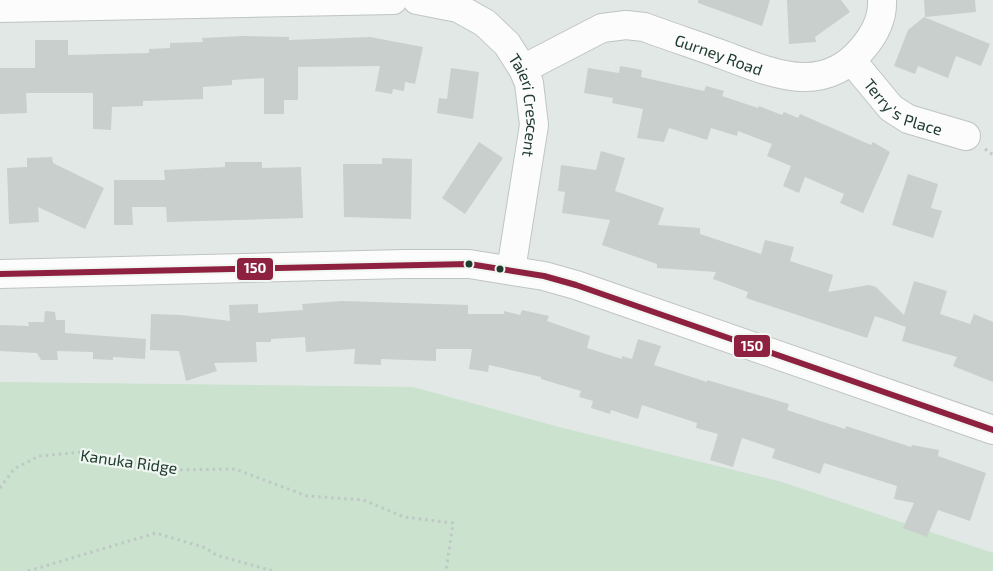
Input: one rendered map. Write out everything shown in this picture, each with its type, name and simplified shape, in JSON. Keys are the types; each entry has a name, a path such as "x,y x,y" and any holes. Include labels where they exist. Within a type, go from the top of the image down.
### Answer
{"street":[{"path":"0,8 202,2 393,0"},
{"name":"Taieri Crescent","path":"417,0 458,8 485,23 507,44 523,69 532,98 534,124 511,270"},
{"name":"Gurney Road","path":"523,69 602,28 626,25 644,27 765,72 814,77 826,74 852,62 879,22 882,0"},
{"name":"Terry's Place","path":"852,62 890,108 908,119 966,136"},
{"path":"0,274 404,264 469,264 511,270 576,285 993,430"}],"path":[{"name":"Kanuka Ridge","path":"0,488 14,469 40,456 83,452 169,470 235,469 307,496 363,500 404,517 454,523 446,571"},
{"path":"28,571 156,533 206,548 216,555 274,571"}],"green space":[{"path":"0,382 413,387 559,427 782,482 993,553 993,571 0,571"}],"building":[{"path":"698,0 770,0 762,26 698,3"},
{"path":"787,0 841,0 850,12 815,37 816,42 789,44"},
{"path":"924,0 975,0 976,12 925,17"},
{"path":"924,17 990,44 981,66 956,56 948,78 918,66 915,74 894,66 908,30"},
{"path":"244,36 289,37 289,40 370,37 423,47 415,84 405,82 404,91 393,89 392,94 375,91 380,66 298,67 298,100 284,100 284,114 264,114 264,78 232,80 232,85 203,87 203,99 143,101 143,106 112,107 111,130 93,129 93,93 26,93 27,113 0,114 0,68 35,68 35,40 68,40 68,55 149,53 149,49 170,48 170,43 203,42 202,38"},
{"path":"620,66 642,70 641,77 704,91 706,86 724,91 722,96 758,108 759,106 782,115 784,112 798,118 800,114 871,145 873,142 890,152 863,213 840,203 844,194 805,177 799,193 783,186 791,166 767,156 772,144 738,131 737,136 711,128 707,140 669,128 664,142 637,138 643,109 612,103 613,98 584,93 588,68 619,73"},
{"path":"451,68 479,72 473,119 437,113 439,98 447,99"},
{"path":"479,142 503,158 465,214 442,198"},
{"path":"601,151 625,158 615,191 664,208 658,225 700,228 700,234 761,254 765,240 794,247 790,261 833,275 828,292 869,285 876,287 904,315 914,281 947,291 940,314 970,324 974,314 993,322 993,382 953,366 957,357 902,341 906,327 875,316 867,338 746,298 748,292 713,279 716,272 657,268 657,264 602,245 610,220 562,213 565,192 558,191 561,165 596,170"},
{"path":"52,157 53,163 104,188 85,229 38,207 39,222 9,224 7,168 27,167 27,158"},
{"path":"382,158 412,159 411,219 344,217 343,164 382,164"},
{"path":"225,162 262,162 262,168 301,167 303,218 167,222 166,207 132,207 133,225 114,225 114,180 165,180 164,170 225,167"},
{"path":"908,174 938,184 931,208 942,211 933,238 892,225"},
{"path":"342,301 468,305 468,314 504,314 504,311 520,315 522,310 549,316 547,321 590,336 587,348 622,359 622,356 632,359 638,339 661,346 654,365 707,382 707,380 789,404 787,410 845,429 846,426 911,447 912,445 939,450 938,456 986,473 970,521 938,510 927,537 903,528 914,503 894,499 897,486 824,463 820,474 772,458 775,449 742,438 733,467 710,460 718,434 696,428 697,423 642,405 638,419 611,410 610,414 591,408 593,401 579,397 581,391 541,379 541,377 489,365 488,372 469,369 472,349 436,349 436,361 381,359 381,365 354,364 355,349 306,352 305,337 271,339 271,342 256,342 257,362 214,363 217,371 186,381 179,351 150,350 151,314 181,315 230,321 229,305 258,304 258,313 303,310 302,304"},
{"path":"45,311 55,312 56,320 65,320 65,333 146,339 145,359 113,357 113,360 93,359 93,352 57,351 58,360 41,360 37,353 0,351 0,325 29,326 28,322 44,322"}],"transit line":[{"name":"150","path":"0,274 469,264 544,276 576,285 993,430"}]}
